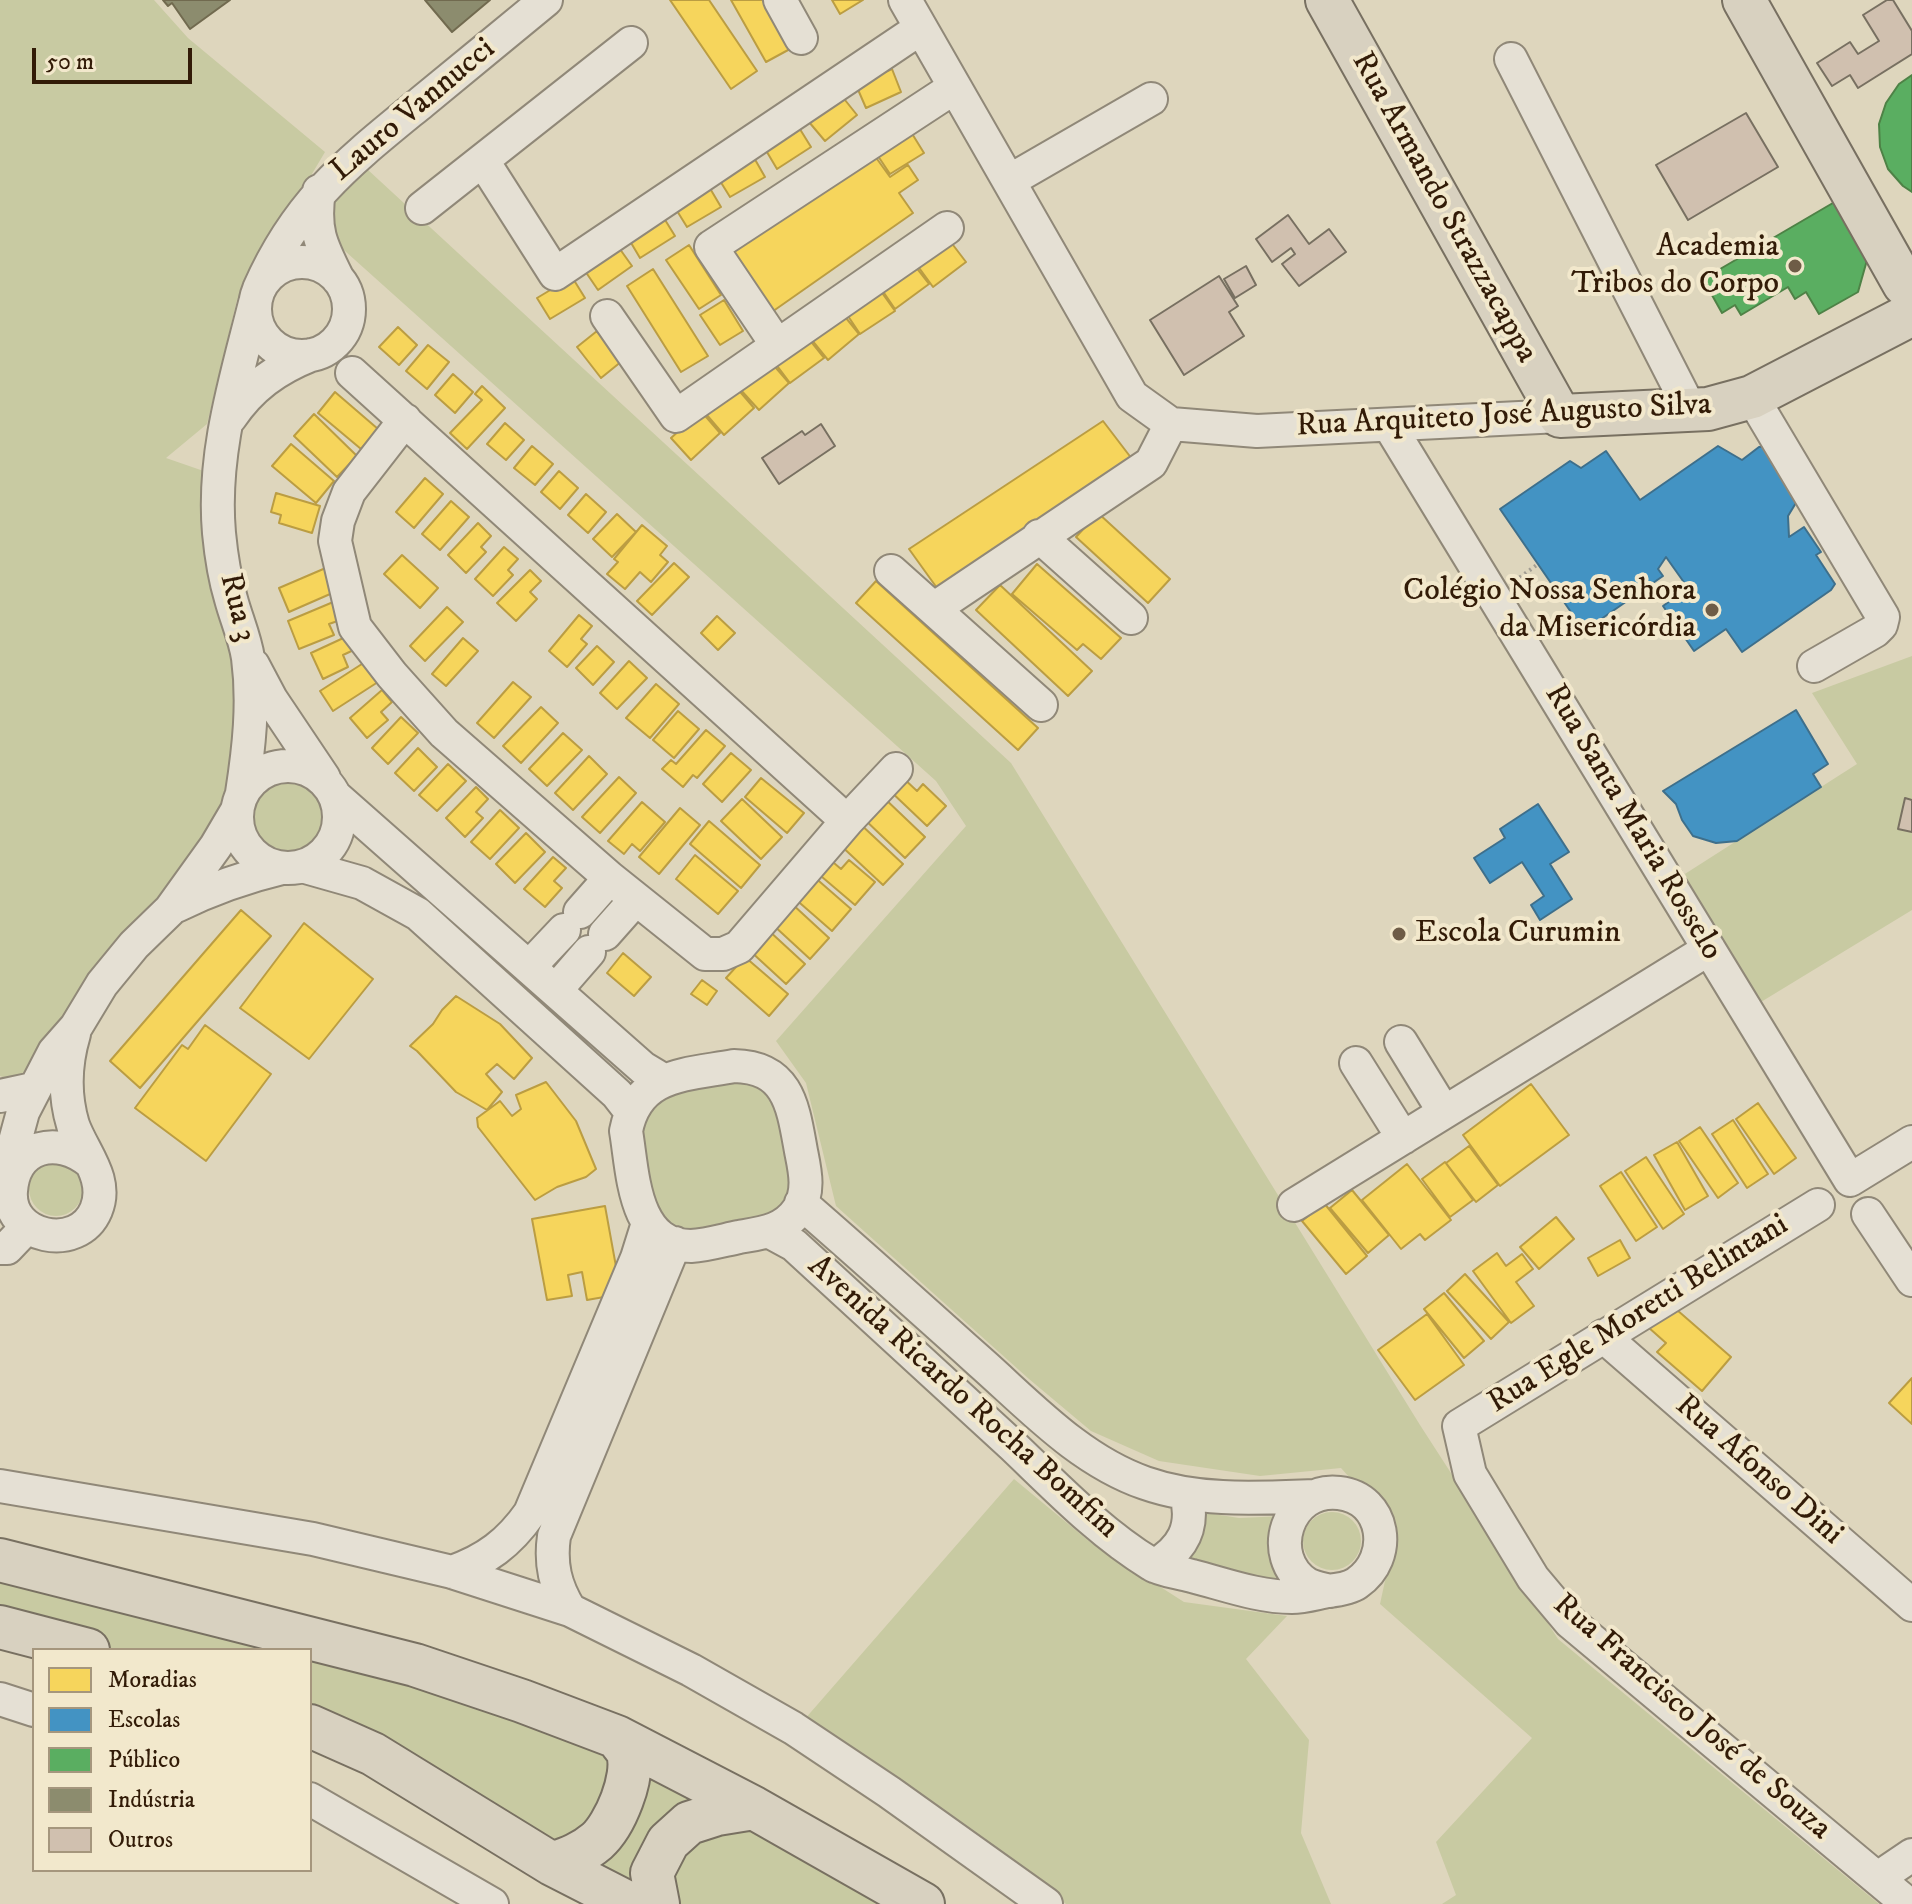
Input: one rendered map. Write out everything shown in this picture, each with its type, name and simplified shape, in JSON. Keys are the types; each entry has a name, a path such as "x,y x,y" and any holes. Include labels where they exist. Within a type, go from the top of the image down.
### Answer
{"main road":[{"name":"Rua Armando Strazzacappa","path":"1327,0 1560,416"},
{"path":"1744,0 1904,284 1912,292"},
{"name":"Rua Arquiteto José Augusto Silva","path":"1560,416 1708,409 1752,397 1912,314"},
{"path":"0,1560 415,1665 522,1701 617,1737 754,1808 923,1904"},
{"path":"0,1627 80,1648"},
{"path":"312,1727 373,1754 552,1864 630,1904"},
{"path":"552,1864 575,1856 599,1839 618,1810 629,1779 628,1753 617,1737"},
{"path":"658,1904 652,1873 668,1842 689,1823 717,1814 754,1808"}],"street":[{"name":"Lauro Vannucci","path":"319,191 354,157 546,0"},
{"path":"780,0 801,38"},
{"path":"905,0 1132,396 1171,424 1151,463 935,608"},
{"path":"483,161 555,274 921,28"},
{"path":"422,208 631,43"},
{"path":"1511,59 1690,409"},
{"path":"777,345 711,247 955,87"},
{"path":"1009,181 1151,99"},
{"path":"319,191 316,225 319,242 347,295 349,311 345,327 336,341 311,355 296,356 269,343 260,332 256,318 257,296 268,277 281,267 296,262 320,266 339,281"},
{"name":"Rua 3","path":"239,802 249,732 248,656 229,594 219,533 218,476 225,424 257,296 272,259 319,191"},
{"path":"607,316 676,416 947,228"},
{"name":"Rua 3","path":"225,424 245,396 270,375 311,355"},
{"path":"352,373 847,821"},
{"path":"1752,397 1883,617 1875,631 1814,666"},
{"name":"Rua Arquiteto José Augusto Silva","path":"1171,424 1257,431 1560,416"},
{"path":"405,420 349,492 338,521 335,541 355,627 392,675 444,733 610,878 705,954 723,954 739,947 896,769"},
{"name":"Rua Santa Maria Rosselo","path":"1389,425 1850,1180 1912,1142"},
{"path":"1039,536 1131,618"},
{"path":"891,571 1041,705"},
{"path":"170,910 230,882 318,859 334,839 340,814 331,789 271,699 248,656"},
{"path":"76,1027 66,1075 68,1099 73,1124 100,1183 100,1198 92,1218 78,1230 61,1236 43,1235 27,1227 16,1214 10,1197 14,1145 33,1089 54,1052 76,1027 102,984 134,945 170,910 216,846 254,777 271,767 290,765 310,769 643,1068 663,1080"},
{"path":"239,802 238,832 248,850 263,862 362,883 418,914 617,1094 631,1112"},
{"path":"530,966 610,878"},
{"path":"556,990 636,899"},
{"path":"1294,1205 1709,949"},
{"path":"1401,1042 1444,1112"},
{"path":"1356,1063 1403,1138"},
{"path":"770,1232 692,1246 675,1243 660,1235 648,1223 640,1207 626,1131 631,1112 640,1096 663,1080 744,1066 762,1071 778,1082 793,1107 806,1177 801,1203"},
{"path":"0,1096 33,1089"},
{"path":"12,1179 19,1164 31,1153 46,1147 62,1146 78,1152 90,1162"},
{"name":"Avenida Ricardo Rocha Bomfim","path":"801,1203 1058,1432 1114,1470 1146,1484 1186,1494 1242,1498 1339,1493 1362,1502 1378,1521 1382,1545 1374,1569 1355,1585 1293,1597 1249,1591 1154,1566 1071,1500 794,1245 770,1232 786,1223 801,1203"},
{"name":"Rua Egle Moretti Belintani","path":"1459,1426 1818,1205"},
{"path":"1868,1214 1912,1280"},
{"path":"452,1572 488,1556 519,1529 530,1513 637,1258 648,1223"},
{"path":"0,1248 7,1248 27,1227"},
{"path":"570,1610 552,1567 554,1536 675,1243"},
{"name":"Rua Afonso Dini","path":"1603,1336 1912,1605"},
{"name":"Rua Francisco José de Souza","path":"1459,1426 1470,1474 1533,1578 1570,1622 1908,1904"},
{"path":"0,1486 313,1539 452,1572 570,1610 691,1670 793,1728 1046,1904"},
{"path":"1154,1566 1169,1556 1186,1535 1189,1507 1186,1494"},
{"path":"1314,1496 1296,1509 1285,1528 1284,1550 1292,1571 1309,1585 1330,1591"},
{"path":"0,1699 32,1709"},
{"path":"312,1800 492,1904"},
{"path":"1878,1878 1912,1855"}],"green space":[{"path":"0,0 154,0 188,38 325,152 237,300 207,424 166,458 218,476 242,793 33,1089 0,1076"},
{"path":"354,157 1011,763 1420,1425 1558,1639 1879,1904 1442,1904 1456,1895 1436,1842 1532,1738 1380,1604 1396,1530 1341,1468 1260,1476 1159,1461 1091,1431 836,1206 806,1083 776,1041 966,826 936,781 316,225"},
{"path":"1912,656 1912,910 1756,1005 1677,879 1857,764 1812,693"},
{"path":"280,774 296,774 312,781 323,792 330,816 327,832 318,846 296,858 280,858 264,851 253,840 246,824 246,808 253,792 264,781"},
{"path":"735,1079 757,1083 778,1103 792,1191 778,1213 692,1233 672,1228 652,1204 640,1124 661,1095"},
{"path":"56,1162 75,1170 83,1189 75,1208 56,1216 37,1208 29,1189 37,1170"},
{"path":"1014,1479 1090,1542 1184,1602 1287,1616 1246,1659 1309,1740 1301,1833 1331,1904 1066,1904 988,1844 804,1720"},
{"path":"1195,1511 1239,1518 1285,1516 1283,1583 1178,1562"},
{"path":"1332,1512 1343,1514 1352,1521 1359,1530 1359,1552 1352,1561 1343,1568 1332,1570 1321,1568 1312,1561 1305,1552 1303,1541 1305,1530 1312,1521 1321,1514"},
{"path":"0,1568 406,1670 503,1701 616,1747 621,1778 618,1793 598,1829 577,1846 549,1856 393,1758 312,1722 312,1648 111,1648 0,1620"},
{"path":"635,1755 734,1804 686,1816 651,1904 570,1867"},
{"path":"749,1826 882,1904 675,1904 667,1886 677,1851 708,1830"}],"building: Moradias":[{"path":"670,0 709,0 757,71 731,89"},
{"path":"731,0 776,0 801,43 766,62"},
{"path":"832,0 863,0 840,14"},
{"path":"892,69 901,92 866,108 856,85"},
{"path":"841,95 857,115 825,141 809,122"},
{"path":"798,126 811,147 777,169 764,147"},
{"path":"911,132 924,153 890,174 876,153"},
{"path":"872,152 890,177 908,165 918,180 899,193 913,213 769,314 728,254"},
{"path":"753,156 765,177 730,197 717,176"},
{"path":"708,185 721,207 687,227 674,206"},
{"path":"662,215 675,236 640,258 627,236"},
{"path":"950,241 966,262 933,287 917,265"},
{"path":"617,245 632,266 598,290 583,268"},
{"path":"689,245 721,295 699,309 666,260"},
{"path":"915,266 929,284 895,309 882,290"},
{"path":"653,269 708,356 681,372 627,286"},
{"path":"572,277 585,298 550,319 537,298"},
{"path":"880,290 895,311 860,334 846,313"},
{"path":"724,300 743,331 720,345 700,315"},
{"path":"842,313 859,334 828,360 811,339"},
{"path":"398,327 417,345 399,365 379,347"},
{"path":"597,331 622,361 601,378 577,347"},
{"path":"808,338 824,358 790,383 775,363"},
{"path":"428,345 449,362 427,389 406,371"},
{"path":"770,361 789,383 759,410 739,388"},
{"path":"453,374 473,392 455,413 435,395"},
{"path":"482,386 505,408 467,449 450,433 482,400 475,394"},
{"path":"736,387 754,408 724,435 706,414"},
{"path":"335,392 378,429 361,449 318,413"},
{"path":"701,411 720,433 691,460 671,438"},
{"path":"314,414 357,456 337,477 294,436"},
{"path":"1103,421 1132,459 937,588 909,549"},
{"path":"505,423 524,440 506,460 487,444"},
{"path":"291,444 334,481 316,503 272,466"},
{"path":"532,446 553,464 535,485 514,468"},
{"path":"559,471 578,488 560,509 541,492"},
{"path":"425,478 443,494 414,528 396,512"},
{"path":"276,493 320,506 312,533 279,523 281,515 271,512"},
{"path":"586,494 606,512 588,533 568,515"},
{"path":"451,501 469,517 440,550 422,534"},
{"path":"1098,513 1170,579 1148,603 1076,537"},
{"path":"617,514 636,532 612,557 593,539"},
{"path":"478,523 491,536 481,547 486,552 466,573 448,555"},
{"path":"642,525 667,546 660,555 668,562 651,582 640,572 625,589 607,574 618,562 614,559"},
{"path":"504,547 518,559 508,570 513,575 493,596 475,579"},
{"path":"402,555 438,588 420,608 384,574"},
{"path":"674,563 689,577 652,615 637,601"},
{"path":"1037,564 1121,638 1101,659 1083,644 1077,650 1012,594"},
{"path":"328,567 337,591 289,612 279,588"},
{"path":"530,570 541,581 530,592 537,599 516,621 497,603"},
{"path":"876,581 1038,728 1018,750 856,603"},
{"path":"1000,585 1092,671 1068,696 976,610"},
{"path":"338,600 346,618 329,624 334,635 299,649 288,621"},
{"path":"447,607 463,622 425,661 410,646"},
{"path":"579,615 592,626 581,639 587,644 567,667 549,651"},
{"path":"717,616 735,633 718,650 701,633"},
{"path":"352,634 358,648 343,655 348,667 323,679 311,653"},
{"path":"463,638 478,651 446,686 432,674"},
{"path":"597,646 614,662 593,685 576,668"},
{"path":"629,661 647,678 617,709 600,693"},
{"path":"365,662 378,682 333,711 320,691"},
{"path":"513,682 531,697 494,738 477,723"},
{"path":"656,684 679,704 650,738 626,718"},
{"path":"382,690 392,702 381,712 388,720 367,738 350,718"},
{"path":"541,707 558,723 521,763 503,746"},
{"path":"678,711 699,729 674,758 653,740"},
{"path":"401,717 418,733 388,764 372,748"},
{"path":"706,730 725,746 697,778 693,775 683,787 662,769 671,760 676,764"},
{"path":"563,733 582,750 547,786 529,769"},
{"path":"418,748 437,767 414,791 395,773"},
{"path":"731,753 751,770 722,802 703,784"},
{"path":"589,756 607,774 573,810 555,793"},
{"path":"448,764 466,781 437,811 419,795"},
{"path":"900,775 917,791 923,784 946,806 927,826 887,788"},
{"path":"619,777 636,793 600,833 582,817"},
{"path":"761,778 804,813 787,833 745,797"},
{"path":"476,787 488,799 476,812 483,818 465,837 446,818"},
{"path":"882,796 925,837 905,858 862,817"},
{"path":"742,799 782,837 761,859 721,821"},
{"path":"642,802 665,822 640,851 632,844 624,854 608,841"},
{"path":"680,808 700,825 659,874 639,857"},
{"path":"500,810 519,828 490,859 471,842"},
{"path":"709,821 760,865 741,888 690,844"},
{"path":"857,821 903,864 883,885 837,842"},
{"path":"526,833 545,852 515,883 496,864"},
{"path":"695,855 738,891 718,914 676,879"},
{"path":"553,857 566,868 554,881 562,888 545,907 524,889"},
{"path":"827,857 841,869 849,860 875,882 855,905 815,871"},
{"path":"812,875 851,909 832,931 793,897"},
{"path":"791,903 829,938 810,959 772,924"},
{"path":"241,910 271,936 140,1088 110,1061"},
{"path":"304,923 373,979 309,1059 240,1008"},
{"path":"767,929 805,964 786,984 748,949"},
{"path":"623,953 651,977 634,996 607,973"},
{"path":"745,957 788,994 769,1016 726,978"},
{"path":"702,980 717,991 707,1005 691,994"},
{"path":"456,996 500,1024 532,1058 514,1079 497,1064 486,1074 502,1092 487,1110 456,1092 410,1046"},
{"path":"205,1025 271,1074 206,1161 135,1108 182,1045 188,1049"},
{"path":"546,1082 576,1121 596,1169 586,1177 557,1187 535,1200 478,1127 477,1118 500,1101 512,1116 521,1109 516,1095"},
{"path":"1531,1084 1569,1135 1500,1186 1463,1135"},
{"path":"1758,1103 1796,1158 1774,1174 1736,1119"},
{"path":"1733,1120 1768,1174 1747,1188 1712,1134"},
{"path":"1700,1127 1738,1183 1718,1198 1679,1141"},
{"path":"1677,1142 1708,1196 1685,1210 1654,1155"},
{"path":"1469,1146 1498,1185 1476,1202 1446,1163"},
{"path":"1646,1157 1684,1214 1663,1229 1625,1171"},
{"path":"1445,1162 1473,1200 1450,1217 1422,1179"},
{"path":"1407,1164 1451,1220 1425,1240 1420,1234 1401,1249 1362,1200"},
{"path":"1621,1172 1657,1227 1636,1241 1600,1186"},
{"path":"1352,1190 1389,1235 1368,1253 1330,1208"},
{"path":"1324,1203 1367,1256 1346,1274 1302,1221"},
{"path":"605,1206 621,1294 587,1300 582,1272 568,1275 572,1296 547,1300 532,1219"},
{"path":"1556,1217 1574,1239 1539,1269 1520,1247"},
{"path":"1620,1240 1630,1258 1598,1276 1588,1258"},
{"path":"1497,1253 1506,1266 1522,1254 1533,1269 1516,1282 1534,1306 1511,1323 1473,1271"},
{"path":"1465,1274 1509,1322 1491,1339 1447,1291"},
{"path":"1444,1293 1484,1341 1464,1358 1424,1309"},
{"path":"1669,1303 1731,1357 1702,1391 1657,1352 1666,1343 1648,1327"},
{"path":"1427,1314 1464,1365 1415,1400 1378,1350"},
{"path":"1912,1378 1912,1424 1889,1403"}],"building: Escolas":[{"path":"1774,445 1805,488 1788,516 1789,537 1804,527 1821,552 1816,555 1835,584 1831,590 1742,652 1726,629 1694,651 1663,606 1688,588 1666,557 1658,569 1663,576 1584,631 1500,509 1570,461 1581,468 1606,451 1640,500 1718,446 1742,460 1759,447"},
{"path":"1796,710 1828,764 1813,774 1821,787 1737,841 1716,843 1693,836 1676,804 1663,791"},
{"path":"1538,804 1569,852 1550,864 1572,899 1540,920 1531,905 1544,896 1522,862 1490,883 1474,858 1505,838 1500,829"}],"building: Público":[{"path":"1912,75 1912,192 1888,169 1880,147 1879,124 1886,103 1899,84"},
{"name":"Academia Tribos do Corpo","path":"1838,200 1869,253 1858,292 1819,314 1806,292 1795,299 1788,287 1741,315 1735,305 1722,313 1703,279"}],"building: Indústria":[{"path":"163,0 230,0 190,29 172,3 168,6"},
{"path":"425,0 490,0 452,32"}],"building: Outros":[{"path":"1887,0 1893,0 1912,31 1912,54 1858,88 1850,75 1832,86 1817,63 1850,42 1858,54 1879,41 1863,15"},
{"path":"1746,113 1778,167 1688,220 1656,165"},
{"path":"1288,215 1309,244 1329,229 1346,252 1299,286 1282,264 1295,254 1291,248 1272,262 1256,239"},
{"path":"1246,266 1256,285 1235,298 1224,279"},
{"path":"1219,276 1238,306 1229,312 1244,336 1184,375 1150,320"},
{"path":"821,424 835,446 779,484 762,458 802,431 805,435"},
{"path":"1905,798 1912,800 1912,832 1898,829"}],"place":[{"name":"Academia Tribos do Corpo","path":"1795,266"},
{"name":"Colégio Nossa Senhora da Misericórdia","path":"1712,610"},
{"name":"Escola Curumin","path":"1399,934"}]}
